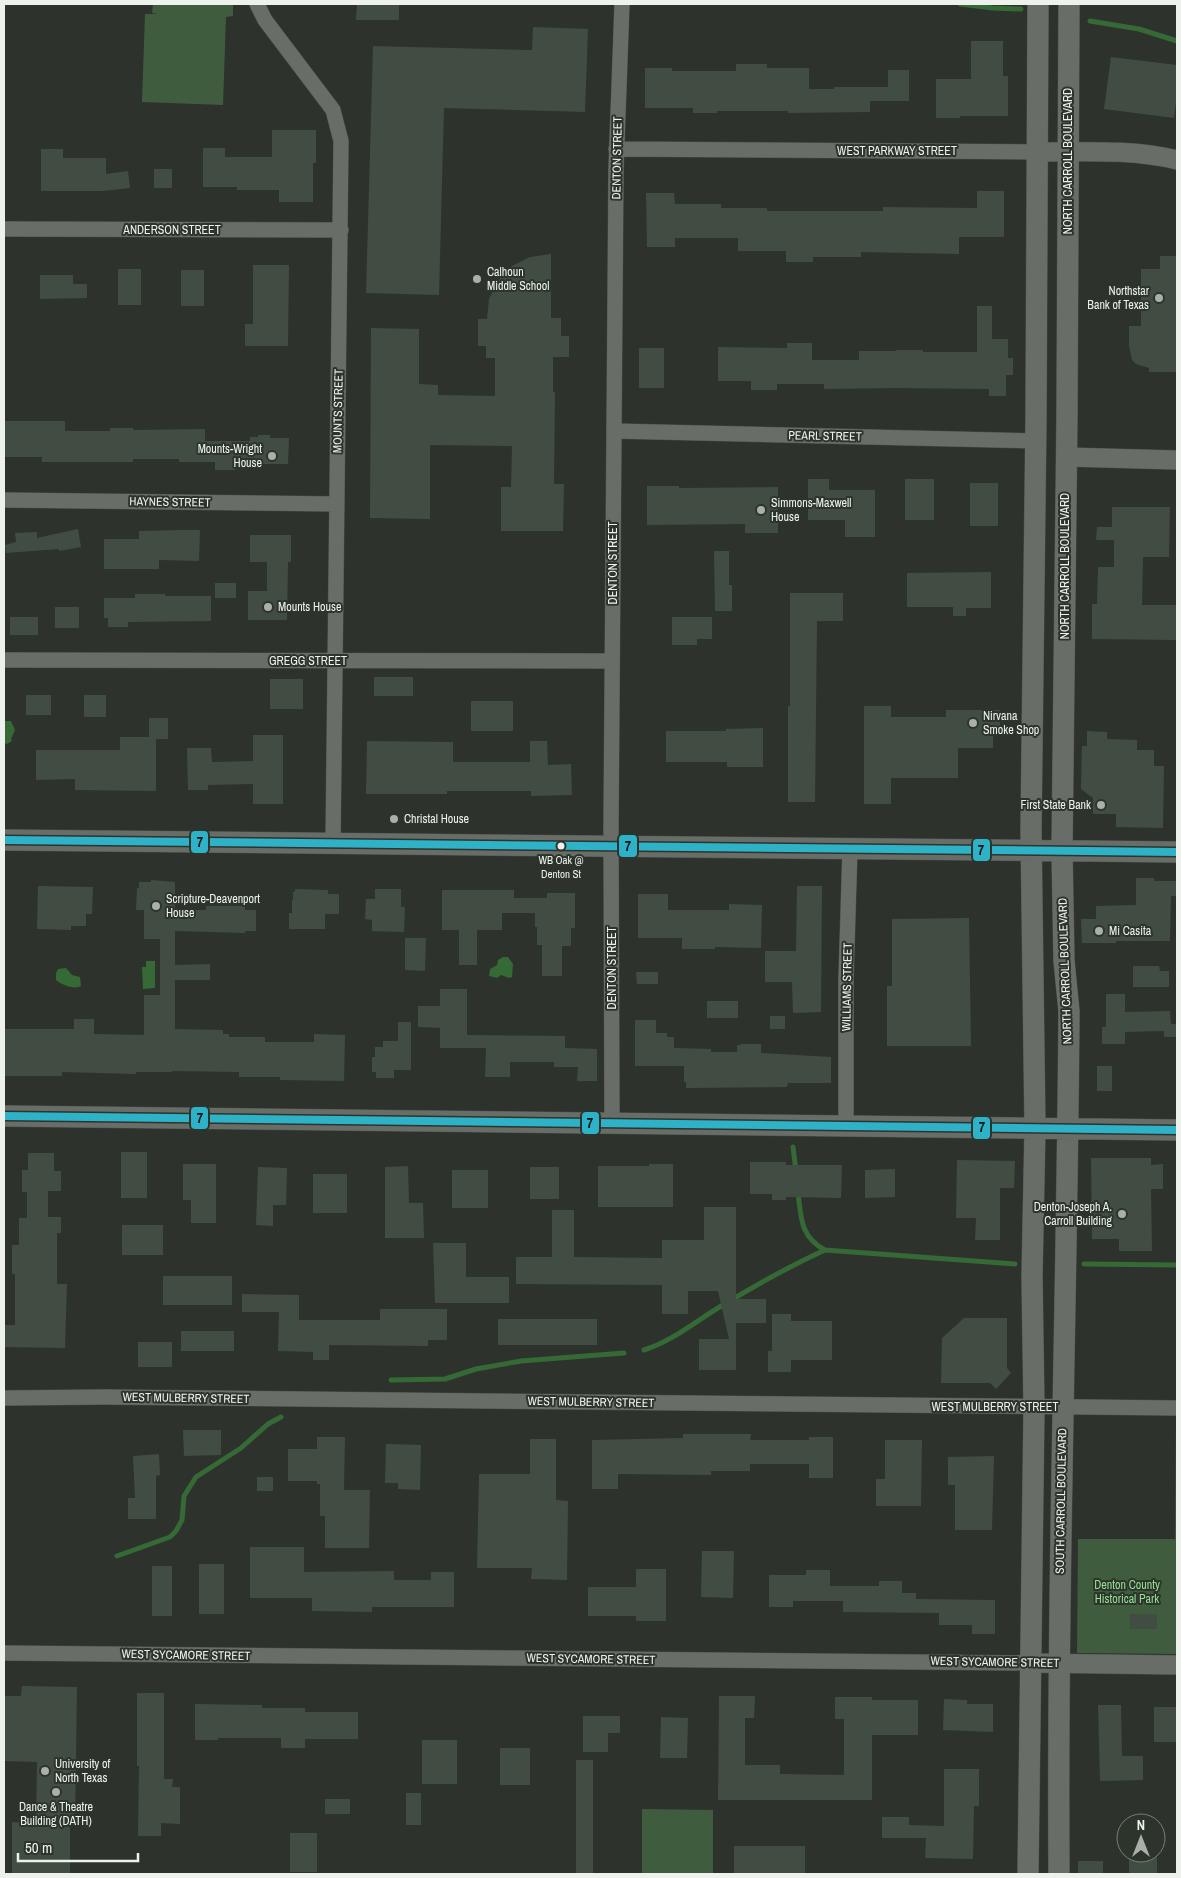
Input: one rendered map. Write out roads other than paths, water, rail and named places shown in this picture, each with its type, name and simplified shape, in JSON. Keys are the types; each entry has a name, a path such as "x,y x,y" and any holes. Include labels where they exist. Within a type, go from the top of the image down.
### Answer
{"main road":[{"path":"1028,1874 1034,1408 1032,1277 1035,1128 1031,850 1036,441 1038,4"},
{"name":"NORTH CARROLL BOULEVARD","path":"1068,1128 1068,996 1064,961 1062,851 1069,4"},
{"path":"1036,378 1053,450 1066,457"},
{"path":"4,840 1177,852"},
{"path":"4,1116 1177,1130"},
{"name":"SOUTH CARROLL BOULEVARD","path":"1060,1874 1059,1663 1068,1128"}],"street":[{"name":"MOUNTS STREET","path":"257,4 265,20 333,110 341,141 333,843"},
{"name":"DENTON STREET","path":"612,1123 611,846 616,149 622,4"},
{"name":"WEST PARKWAY STREET","path":"616,149 1116,152 1152,155 1177,160"},
{"name":"ANDERSON STREET","path":"4,230 341,230"},
{"name":"PEARL STREET","path":"614,431 1036,441"},
{"path":"1066,457 1177,460"},
{"name":"HAYNES STREET","path":"4,500 337,504"},
{"name":"GREGG STREET","path":"4,660 612,661"},
{"name":"WILLIAMS STREET","path":"846,1126 846,979 850,848"},
{"name":"WEST MULBERRY STREET","path":"4,1398 105,1397 1177,1408"},
{"name":"WEST SYCAMORE STREET","path":"4,1653 1177,1665"}],"waterway":[{"path":"960,4 1021,9"},
{"path":"1090,21 1139,29 1177,41"},
{"path":"793,1147 796,1171"},
{"path":"798,1192 801,1218 806,1233 817,1245 825,1250 1015,1264"},
{"path":"644,1350 685,1330 761,1283 825,1250"},
{"path":"1084,1264 1177,1265"},
{"path":"391,1380 445,1379 476,1369 521,1361 624,1353"},
{"path":"117,1556 170,1537 182,1520 184,1496 196,1477 241,1448 268,1424 281,1417"}],"place":[{"name":"Calhoun Middle School","path":"477,279"},
{"name":"Northstar Bank of Texas","path":"1159,298"},
{"name":"Mounts-Wright House","path":"272,456"},
{"name":"Simmons-Maxwell House","path":"761,510"},
{"name":"Mounts House","path":"268,607"},
{"name":"Nirvana Smoke Shop","path":"973,723"},
{"name":"First State Bank","path":"1101,805"},
{"name":"Christal House","path":"394,819"},
{"name":"WB Oak @ Denton St","path":"561,846"},
{"name":"Scripture-Deavenport House","path":"156,906"},
{"name":"Mi Casita","path":"1099,931"},
{"name":"Denton-Joseph A. Carroll Building","path":"1122,1214"},
{"name":"University of North Texas","path":"45,1771"},
{"name":"Dance & Theatre Building (DATH)","path":"56,1792"}],"park label":[{"name":"Denton County Historical Park","path":"1127,1592"}]}
